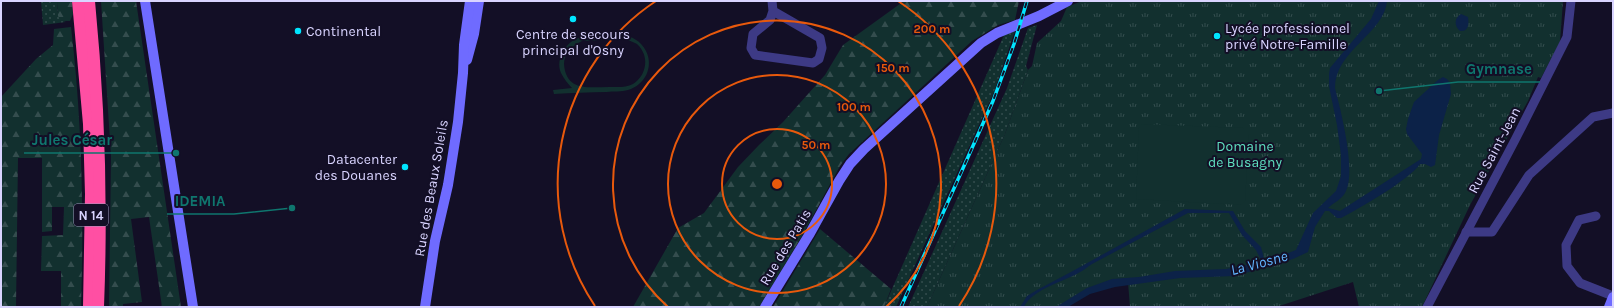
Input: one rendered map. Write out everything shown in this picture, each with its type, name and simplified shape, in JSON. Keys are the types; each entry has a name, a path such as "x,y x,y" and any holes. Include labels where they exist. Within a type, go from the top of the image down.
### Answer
{"highway":[{"name":"N 14","path":"78,1 89,124 91,223 89,307"},
{"name":"N 14","path":"89,1 94,49 100,178 98,307"}],"main road":[{"path":"145,1 193,307"},
{"name":"Rue des Beaux Soleils","path":"425,307 436,234 450,172 460,110 464,45 470,1"},
{"name":"Rue des Beaux Soleils","path":"463,74 474,34 479,1"},
{"name":"Rue des Patis","path":"765,307 839,180 853,160 981,43 1068,1"},
{"path":"1609,307 1613,297"}],"street":[{"path":"772,1 773,11 770,20 753,34 751,48 755,55 813,63 819,59 822,48 820,38 773,11"},
{"name":"Rue Saint-Jean","path":"1427,307 1515,140 1567,37 1571,1"},
{"path":"1466,232 1492,232 1529,176 1592,117 1613,113"},
{"path":"1596,216 1578,220 1566,245 1567,266 1580,283 1613,297"}],"green space":[{"path":"41,1 57,1 59,16 66,22 43,25"},
{"path":"57,1 72,1 73,14 70,21 61,21 58,16"},
{"path":"101,1 136,1 181,307 162,307 149,217 131,219 142,302 123,304 123,307 109,307 111,156"},
{"path":"904,1 1019,1 1015,20 998,25 972,41 849,154 840,166 802,236 759,307 633,307 678,228 704,213 738,167 783,122 825,75 843,45"},
{"name":"Domaine de Busagny","path":"1082,1 1563,1 1560,42 1541,78 1538,77 1528,101 1470,205 1422,307 1359,307 1353,282 1276,307 1130,307 1128,282 1110,284 1062,307 927,307 1005,134 1028,70 1032,66 1037,43 1061,21 1067,7"},
{"path":"1037,25 1026,66 1028,70 1005,134 927,307 908,307 1007,88 1028,28"},
{"path":"71,27 80,132 82,202 81,307 61,307 61,271 41,271 42,236 63,235 64,207 52,207 52,231 42,232 42,158 18,158 16,307 1,307 1,97 36,59 53,45 54,29"},
{"path":"1015,31 994,92 896,307 884,307 1004,35"},
{"path":"621,35 636,40 642,44 646,51 649,63 648,69 643,80 639,84 634,88 623,91 554,94 553,90 572,88 561,73 559,62 566,46 576,39 586,36","holes":["626,39 637,44 644,54 645,60 644,71 638,80 633,84 621,87 586,87 574,84 569,79 566,73 564,60 567,53 575,45 582,41"]},
{"path":"1142,124 1243,128 1249,135 1245,201 1241,205 1136,199 1139,128"},
{"path":"820,229 891,289 884,307 773,307"}],"water":[{"name":"La Viosne","path":"1379,1 1387,1 1384,13 1378,23 1351,52 1337,75 1335,88 1346,140 1349,181 1345,194 1328,208 1340,211 1421,159 1422,154 1407,134 1406,129 1408,119 1414,102 1443,77 1450,83 1451,94 1439,135 1435,165 1431,167 1425,164 1420,164 1406,178 1371,201 1341,218 1337,218 1329,211 1325,211 1315,227 1308,252 1293,259 1235,276 1180,278 1115,287 1090,294 1068,307 1056,307 1087,288 1112,279 1139,277 1175,271 1226,269 1262,262 1256,250 1242,235 1229,213 1188,213 1092,264 1075,275 1042,290 1034,295 1024,307 1020,307 1027,296 1037,290 1185,209 1233,211 1245,231 1261,247 1265,262 1296,250 1313,213 1336,191 1341,176 1341,155 1337,125 1329,86 1330,68 1371,19"},
{"path":"1461,14 1468,17 1468,27 1463,31 1458,29 1456,24 1457,18"}],"railway":[{"path":"901,307 993,101 1014,44 1027,1"}],"place":[{"name":"Centre de secours principal d'Osny","path":"573,19"},
{"name":"Continental","path":"298,31"},
{"name":"Lycée professionnel privé Notre-Famille","path":"1217,36"},
{"name":"Gymnase","path":"1379,91"},
{"name":"Jules César","path":"176,153"},
{"name":"Datacenter des Douanes","path":"405,167"},
{"name":"IDEMIA","path":"292,208"}]}
